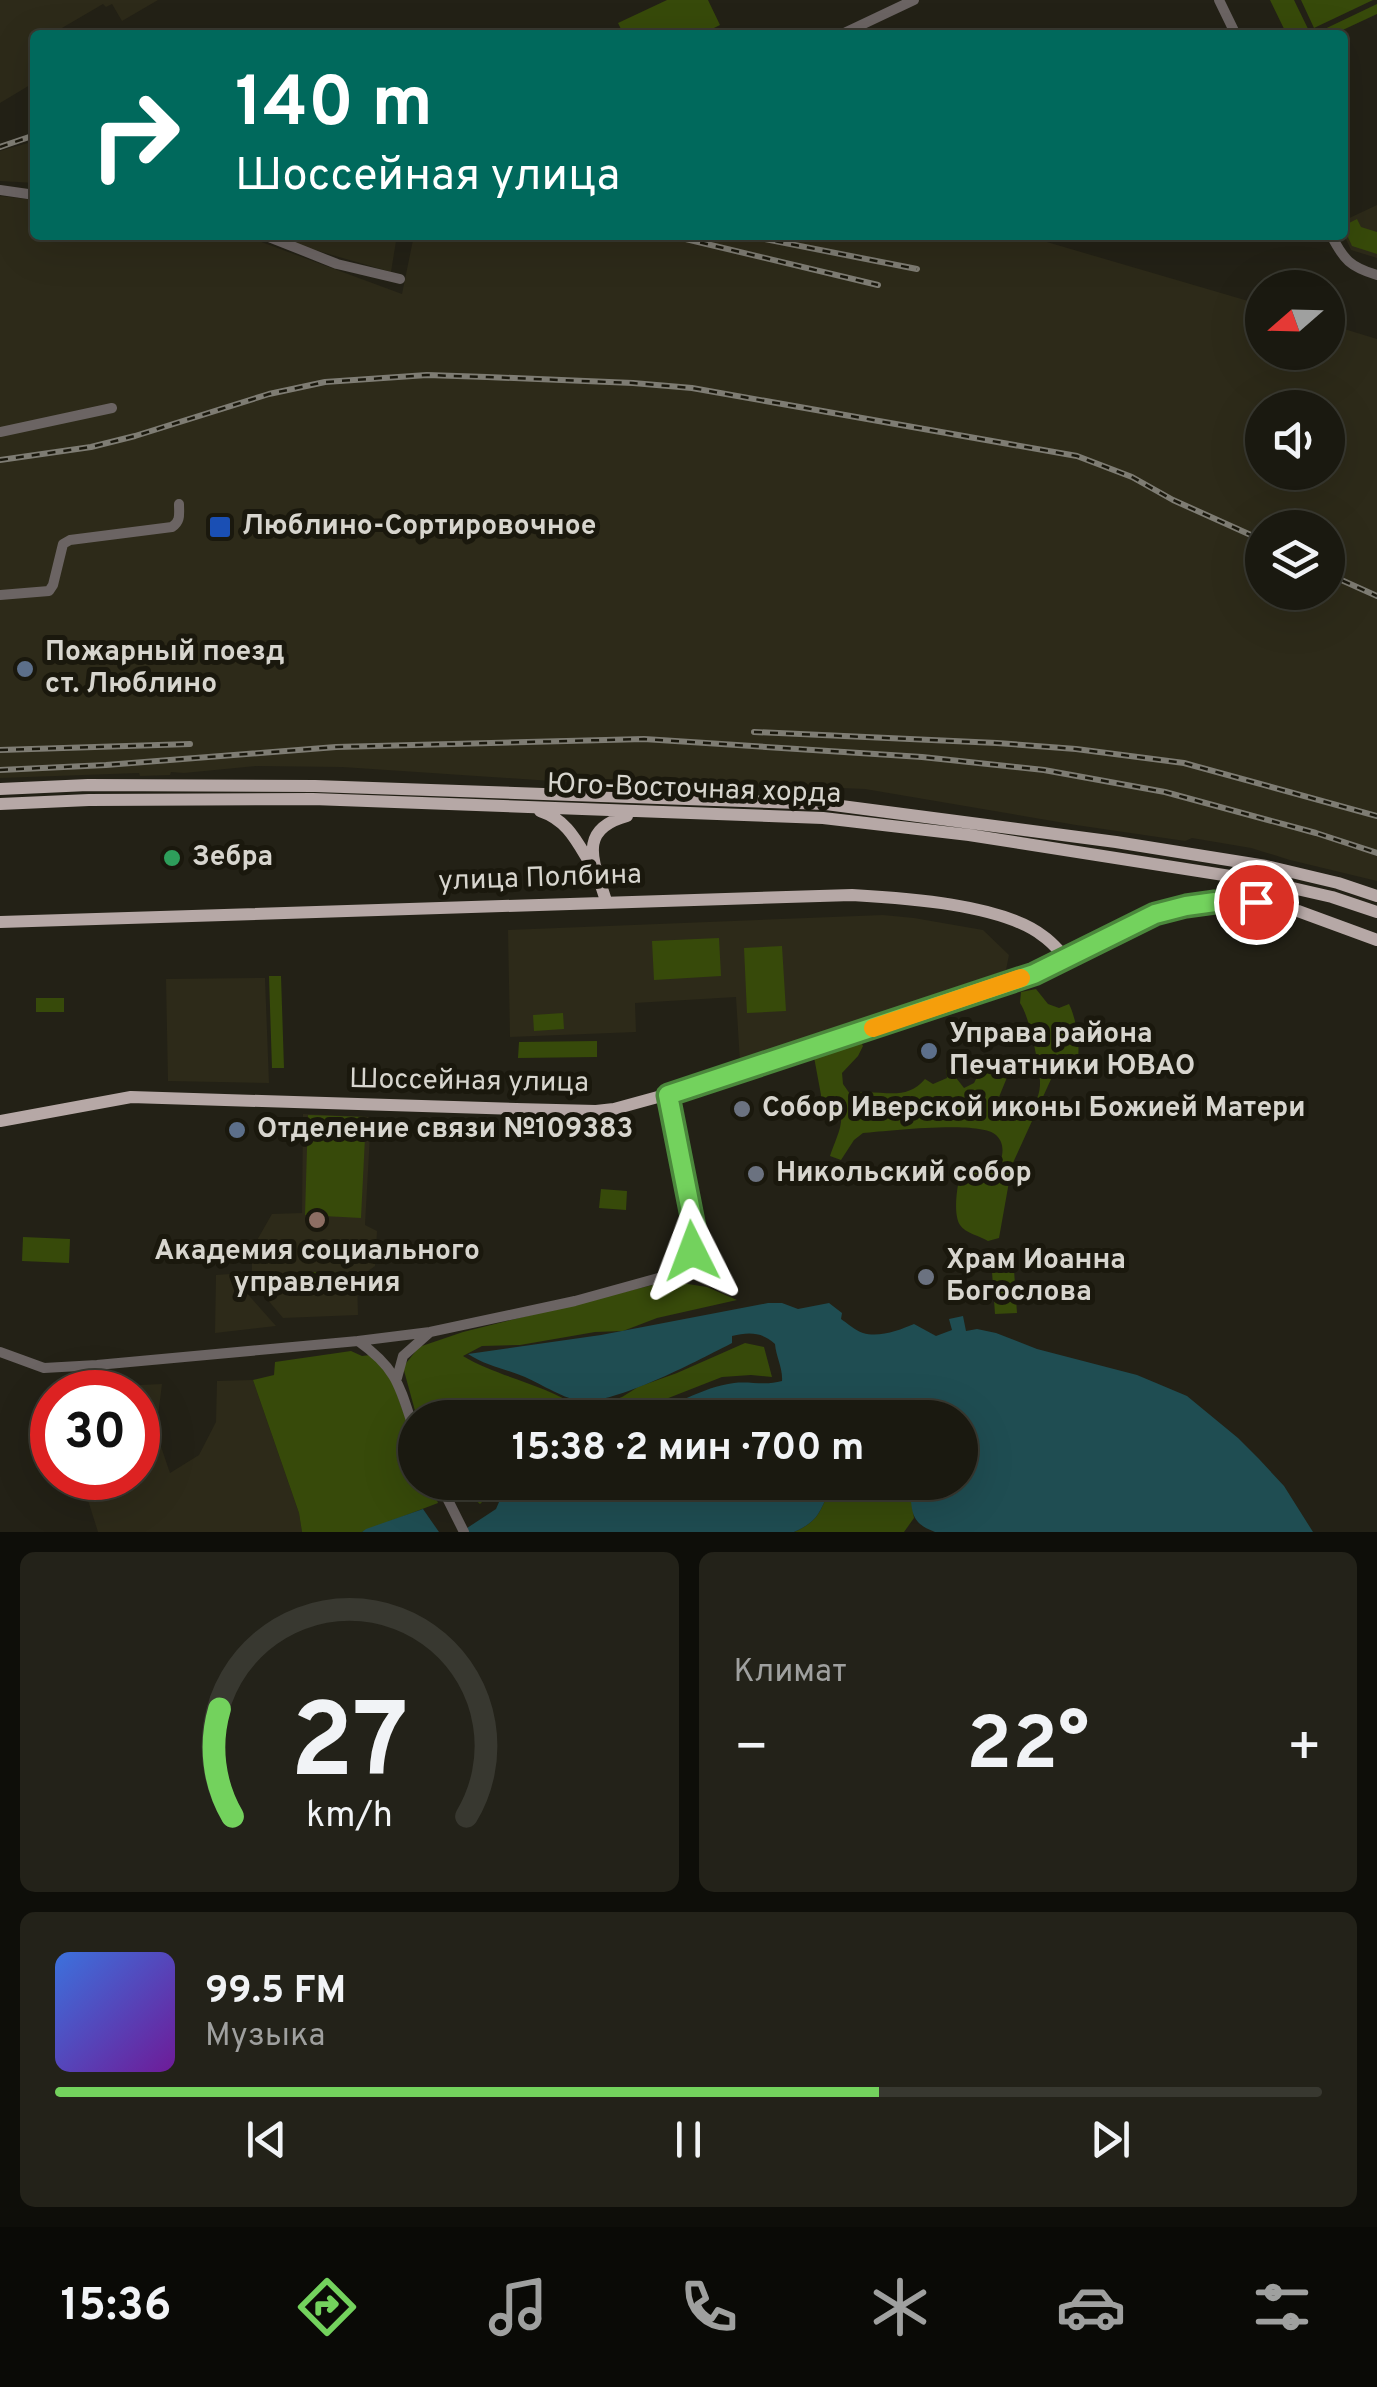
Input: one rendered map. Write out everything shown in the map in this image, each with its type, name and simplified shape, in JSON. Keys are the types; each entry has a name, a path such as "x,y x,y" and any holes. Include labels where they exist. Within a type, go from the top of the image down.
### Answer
{"main road":[{"name":"Юго-Восточная хорда","path":"0,789 88,785 315,786 826,804 1266,866 1377,896"},
{"name":"Юго-Восточная хорда","path":"0,804 313,799 823,818 969,835 1262,881 1377,912"},
{"path":"527,808 550,814 568,827 601,883"},
{"path":"606,901 592,854 594,837 607,824 639,812"},
{"name":"улица Полбина","path":"0,922 852,895 979,911 1014,921 1042,935 1066,958"},
{"name":"Шоссейная улица","path":"0,1121 131,1097 596,1111 668,1095 1034,974 1155,914 1186,906 1233,900 1256,902 1298,912 1377,940"}],"street":[{"path":"851,30 914,0"},
{"path":"1219,0 1234,30"},
{"path":"0,190 30,195"},
{"path":"277,240 337,264 400,278"},
{"path":"1335,240 1346,260 1377,276"},
{"path":"0,432 112,408"},
{"path":"0,594 50,591 63,544 172,527 179,519 178,504"},
{"path":"0,1352 43,1368 358,1341 430,1332 664,1277 678,1271 692,1251 694,1227 668,1095"},
{"path":"397,1379 403,1356 430,1332"},
{"path":"358,1341 377,1354 397,1379 404,1400"},
{"path":"448,1500 463,1531"}],"shaded area":[{"path":"0,0 158,0 122,21 112,4 103,4 59,30 30,30 30,85 0,103"},
{"path":"30,142 30,183 0,181 0,151"},
{"path":"0,196 30,199 30,240 256,240 402,294 413,240 1040,240 1245,300 1245,370 1345,370 1345,329 1377,339 1377,881 1251,848 1076,825 865,789 700,782 566,782 342,767 256,766 140,776 139,773 0,778"},
{"path":"1377,205 1377,258 1351,250 1346,240 1348,219"},
{"path":"288,240 396,240 391,272"},
{"path":"883,915 983,930 1009,955 1006,970 905,1009 740,1062 736,997 635,1003 636,1032 510,1037 508,930"},
{"path":"265,978 269,1083 168,1081 166,979"},
{"name":"Академия социального управления","path":"303,1114 371,1117 365,1225 377,1231 375,1266 357,1279 358,1315 283,1318 252,1281 252,1249 272,1214 302,1213"},
{"path":"230,1274 276,1326 215,1333 216,1275"},
{"path":"253,1380 302,1532 98,1532 88,1500 160,1500 160,1444 170,1473 199,1455 216,1422 217,1381"}],"green space":[{"path":"667,0 708,0 720,25 710,30 622,30 618,23"},
{"path":"1270,0 1294,0 1309,30 1285,30"},
{"path":"1301,0 1373,0 1314,28"},
{"path":"1377,4 1377,14 1343,30 1322,30"},
{"path":"1357,219 1361,227 1377,232 1377,254 1352,246 1348,224"},
{"path":"719,938 721,976 654,980 652,941"},
{"path":"782,946 786,1011 747,1013 744,948"},
{"path":"269,976 281,976 284,1068 272,1068"},
{"path":"1036,989 1048,1004 1059,1008 1069,1004 1076,1028 1077,1064 1074,1071 1052,1077 1012,1165 999,1238 988,1241 965,1230 958,1220 956,1205 962,1168 974,1166 996,1171 1002,1148 996,1135 953,1127 863,1133 841,1160 830,1156 841,1113 820,1106 814,1057 861,1042 858,1056 842,1073 850,1094 908,1091 925,1079 933,1084 947,1078 949,1068 964,1088 974,1083 979,1073 1000,1066 1008,1075 999,1097 999,1109 1015,1114 1028,1110 1037,1098 1040,1081 1030,1028 1020,1003 1021,992"},
{"path":"36,998 64,998 64,1012 36,1012"},
{"path":"563,1013 564,1029 534,1031 533,1015"},
{"path":"597,1041 597,1057 518,1058 519,1042"},
{"path":"308,1115 366,1117 361,1218 305,1215"},
{"path":"601,1189 627,1191 626,1210 599,1208"},
{"path":"23,1237 70,1239 69,1263 22,1261"},
{"path":"1014,1270 1017,1313 995,1314 992,1272"},
{"path":"311,1272 341,1273 341,1288 311,1287"},
{"path":"669,1281 707,1287 737,1300 657,1318 623,1331 520,1345 482,1346 463,1356 565,1400 412,1400 403,1367 419,1347 463,1332"},
{"path":"745,1343 764,1347 772,1377 722,1377 663,1400 614,1400"},
{"path":"351,1351 370,1355 388,1370 399,1400 398,1500 438,1503 362,1532 302,1532 253,1380 274,1375 275,1362"},
{"path":"825,1500 912,1500 914,1518 904,1532 794,1532 817,1516"}],"water":[{"path":"768,1303 798,1309 829,1303 857,1331 876,1335 914,1324 936,1336 952,1330 949,1319 963,1316 966,1331 996,1333 1037,1349 1137,1375 1187,1396 1259,1459 1284,1486 1313,1532 935,1532 917,1521 911,1500 978,1500 978,1400 683,1400 722,1385 782,1381 775,1344 755,1334 732,1336 732,1343 680,1369 597,1400 561,1395 468,1354 601,1335"},
{"path":"825,1500 812,1522 794,1532 461,1532 496,1509 499,1502"},
{"path":"423,1509 439,1532 362,1532 366,1529"}],"railway":[{"path":"0,147 30,137"},
{"path":"690,240 878,285"},
{"path":"769,240 917,269"},
{"path":"0,460 91,447 269,394 325,382 427,375 633,383 692,388 1077,456 1132,477 1245,532"},
{"path":"1345,582 1377,596"},
{"path":"754,732 997,743 1184,763 1377,816"},
{"path":"0,770 336,747 644,739 922,757 1044,770 1165,792 1377,853"},
{"path":"0,750 190,744"}],"slow traffic":[{"path":"873,1028 1021,978"}],"place":[{"name":"Люблино-Сортировочное","path":"220,527"},
{"name":"Пожарный поезд ст. Люблино","path":"25,669"},
{"name":"Зебра","path":"172,858"},
{"name":"Управа района Печатники ЮВАО","path":"929,1051"},
{"name":"Собор Иверской иконы Божией Матери","path":"742,1109"},
{"name":"Отделение связи №109383","path":"237,1130"},
{"name":"Никольский собор","path":"756,1174"},
{"name":"Академия социального управления","path":"317,1220"},
{"name":"Храм Иоанна Богослова","path":"926,1277"}],"route":[{"path":"692,1251 694,1227 668,1095 1034,974 1155,914 1215,902 1256,902"}]}
